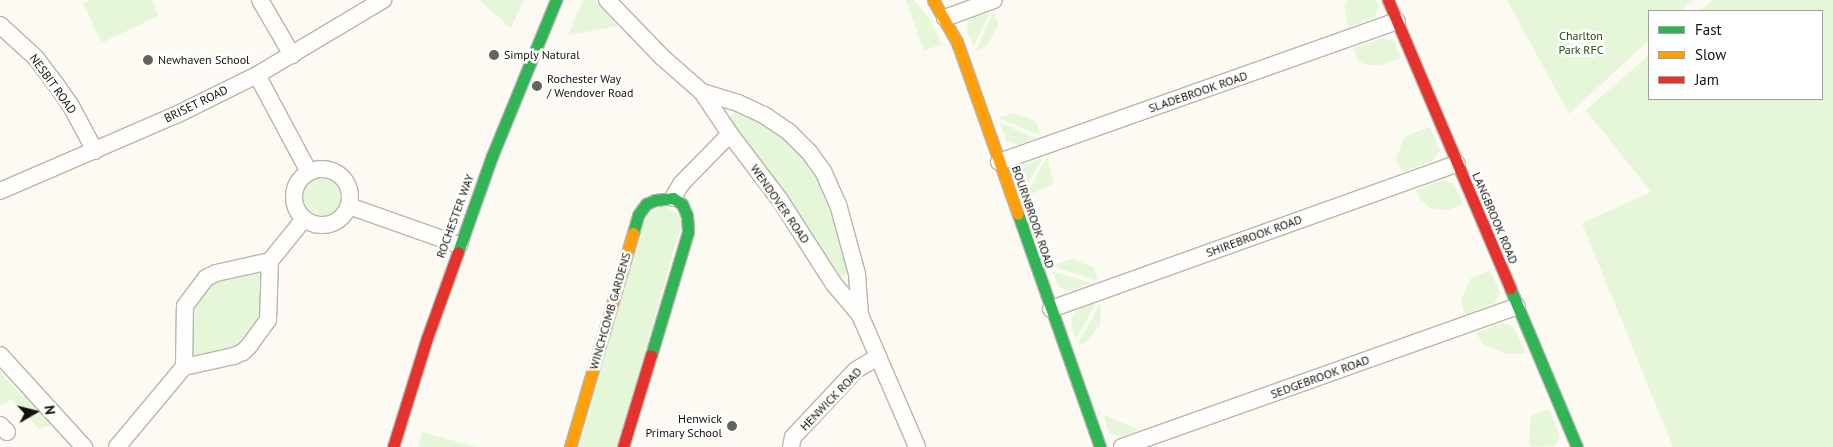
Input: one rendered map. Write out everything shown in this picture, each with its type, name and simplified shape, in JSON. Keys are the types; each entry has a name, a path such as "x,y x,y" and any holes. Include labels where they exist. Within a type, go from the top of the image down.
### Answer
{"street":[{"path":"260,0 292,55"},
{"name":"BRISET ROAD","path":"0,191 95,151 257,75 383,0"},
{"name":"ROCHESTER WAY","path":"393,447 459,245 498,140 556,0"},
{"name":"WENDOVER ROAD","path":"607,0 662,58 702,92 730,134 780,200 833,283 860,315 917,447"},
{"name":"BOURNBROOK ROAD","path":"933,0 956,40 1100,447"},
{"path":"945,18 994,0"},
{"name":"LANGBROOK ROAD","path":"1388,0 1577,447"},
{"name":"SLADEBROOK ROAD","path":"999,162 1396,21"},
{"name":"NESBIT ROAD","path":"0,25 36,58 71,106 95,151"},
{"path":"257,75 309,172"},
{"name":"WENDOVER ROAD","path":"702,92 738,103 764,115 789,132 823,170 838,204 857,274 860,315"},
{"path":"623,447 688,232 687,216 682,204 673,198 681,184 730,134"},
{"name":"SHIREBROOK ROAD","path":"1050,309 1456,164"},
{"path":"327,169 344,179 349,187 349,206 345,214 330,224 312,224 304,219 294,204 293,194 296,185 309,172 327,169"},
{"name":"WINCHCOMB GARDENS","path":"570,447 638,215 646,204 655,200 673,198"},
{"path":"349,206 459,245"},
{"path":"118,447 184,367 234,356 243,352 260,333 268,320 270,261 304,219"},
{"path":"184,367 185,306 206,278 216,273 270,261"},
{"name":"SEDGEBROOK ROAD","path":"1122,447 1517,306"},
{"path":"0,355 84,447"},
{"name":"HENWICK ROAD","path":"790,447 793,437 856,370 878,357"}],"green space":[{"path":"90,0 151,0 159,15 102,43 83,4"},
{"path":"479,0 524,0 511,28"},
{"path":"583,0 594,0 618,26 568,35"},
{"path":"906,0 914,0 928,17 942,44 924,51"},
{"path":"1348,0 1376,0 1379,7 1374,18 1348,27 1344,6"},
{"name":"Charlton Park RFC","path":"1507,0 1693,0 1682,10 1648,10 1648,41 1569,114"},
{"path":"1713,0 1833,0 1833,447 1673,447 1582,223 1651,192 1586,110 1648,56 1648,100 1823,100 1823,10 1701,10"},
{"path":"994,11 998,23 997,29 986,46 975,52"},
{"path":"990,12 973,47 967,30 969,20"},
{"path":"1382,38 1394,41 1401,58 1379,65 1366,65 1358,61 1353,48"},
{"path":"736,111 759,120 792,142 825,187 850,269 843,276 837,276 729,123 731,116"},
{"path":"1013,113 1036,121 1041,136 998,118"},
{"path":"1000,123 1036,138 1017,145 1006,140"},
{"path":"1430,127 1440,150 1433,160 1402,172 1396,159 1405,136"},
{"path":"1047,156 1054,184 1026,196"},
{"path":"1043,158 1024,190 1018,173 1025,164"},
{"path":"326,176 334,179 340,185 343,197 340,209 334,215 318,218 310,215 304,209 301,193 304,185 310,179"},
{"path":"1443,180 1454,184 1463,204 1448,210 1431,208 1420,200 1416,190"},
{"path":"663,204 683,218 618,447 575,447 642,218"},
{"path":"1072,259 1094,268 1098,281 1051,266"},
{"path":"1490,270 1500,293 1495,303 1465,315 1461,301 1471,278"},
{"path":"1052,271 1091,283 1069,291 1059,287"},
{"path":"255,272 262,278 262,316 242,346 196,358 192,355 190,314 194,305 215,280"},
{"path":"1101,302 1100,325 1086,342 1079,345 1078,343"},
{"path":"1096,303 1076,339 1071,324 1073,315 1079,309"},
{"path":"1503,323 1514,327 1525,353 1507,354 1484,345 1476,333"},
{"path":"0,372 22,396 30,396 54,424 39,429 11,399 0,406"},
{"path":"1549,409 1560,435 1555,446 1531,447 1529,441 1531,416"},
{"path":"1104,415 1139,430 1120,437 1109,433"},
{"path":"422,432 476,447 418,447"}],"traffic: fast":[{"path":"458,252 492,156 556,0"},
{"path":"633,233 638,215 646,204 655,200 673,198 682,204 687,216 688,232 651,355"},
{"path":"1018,214 1100,447"},
{"path":"1510,288 1577,447"}],"traffic: slow":[{"path":"933,0 957,42 1018,214"},
{"path":"570,447 633,233"}],"traffic: jam":[{"path":"1388,0 1510,288"},
{"path":"393,447 427,338 458,252"},
{"path":"623,447 651,355"}],"place":[{"name":"Simply Natural","path":"494,55"},
{"name":"Newhaven School","path":"148,60"},
{"name":"Rochester Way / Wendover Road","path":"537,86"},
{"name":"Henwick Primary School","path":"732,426"}]}
